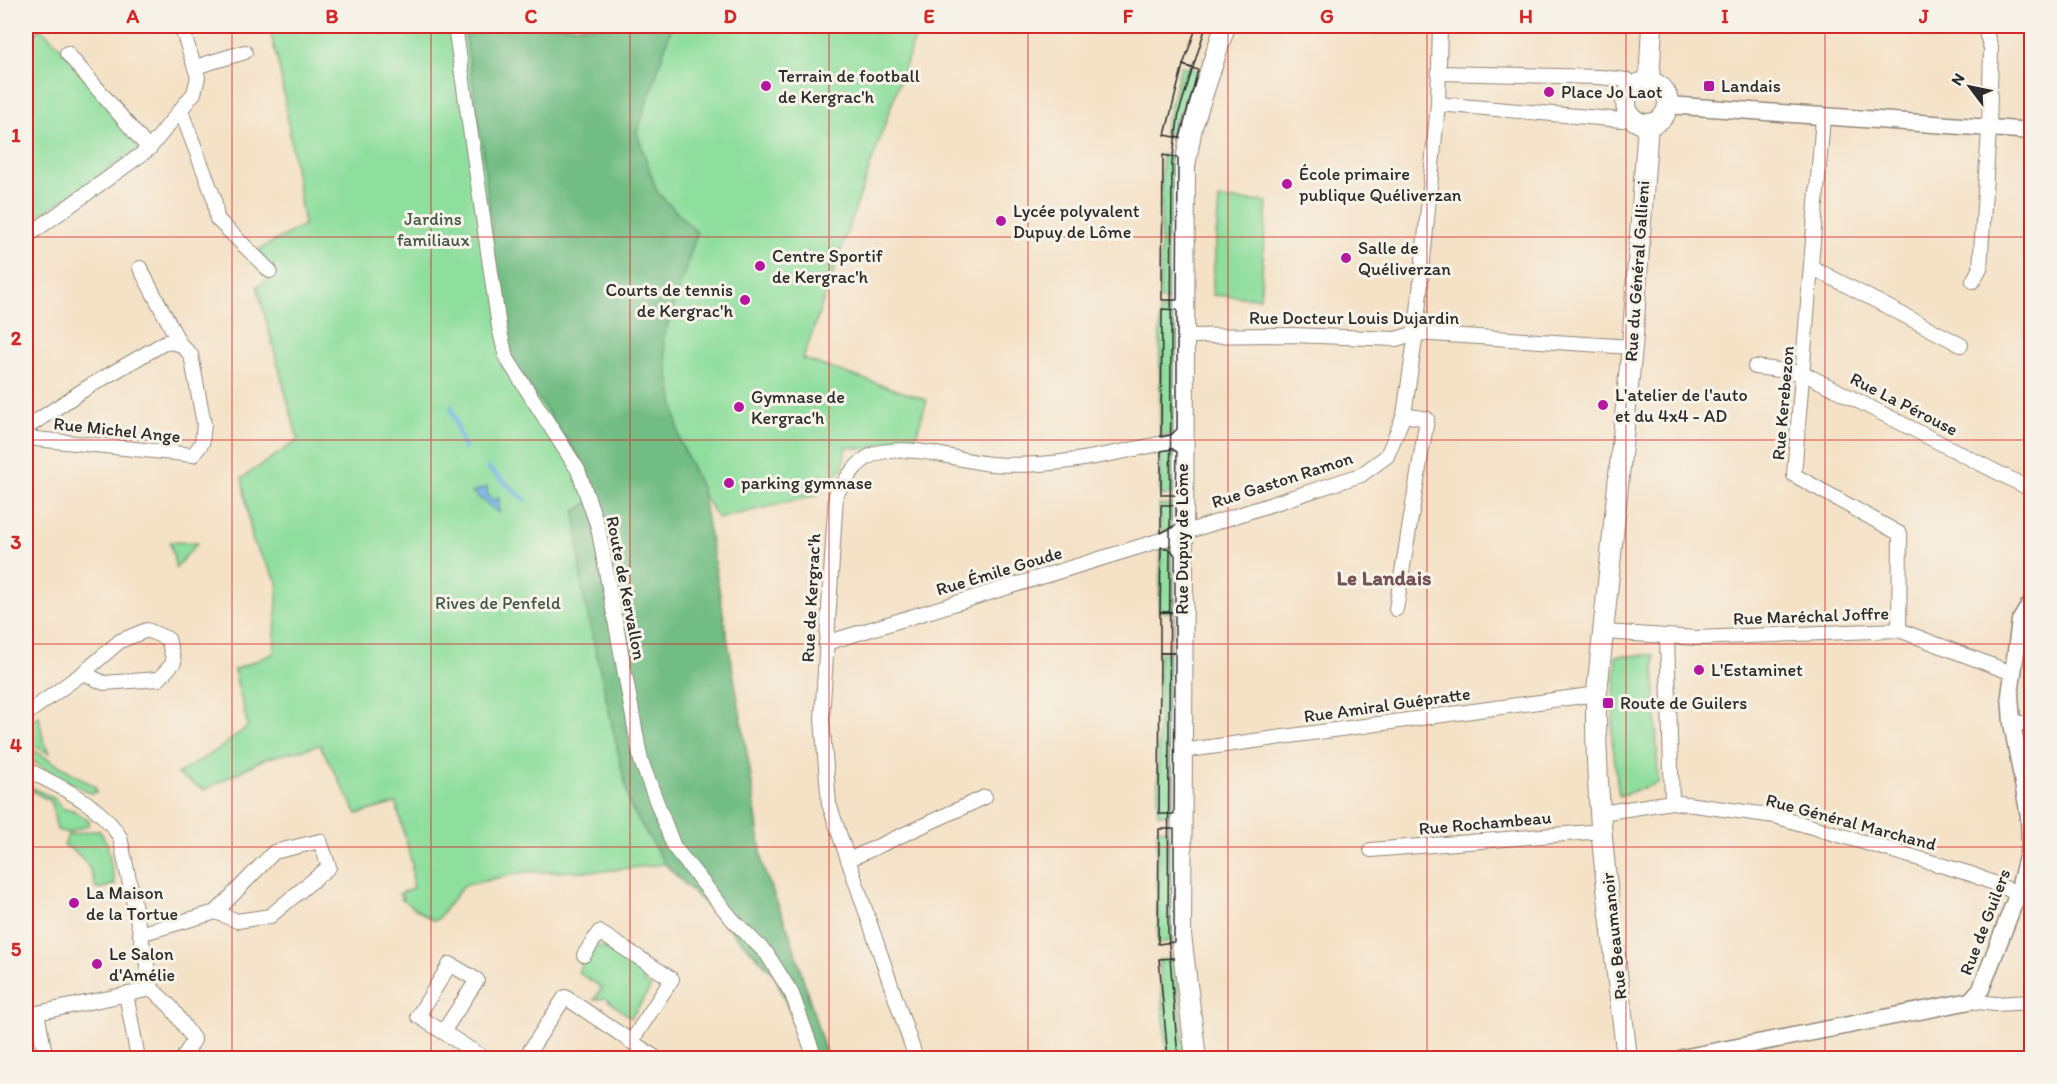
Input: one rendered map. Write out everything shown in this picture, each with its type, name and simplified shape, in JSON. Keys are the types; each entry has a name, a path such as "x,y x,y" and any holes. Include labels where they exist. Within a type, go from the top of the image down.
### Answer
{"main road":[{"name":"Rue Dupuy de Lôme","path":"1196,1059 1181,935 1185,166 1192,127 1225,26"},
{"name":"Rue du Général Gallieni","path":"1598,694 1632,347 1639,120 1627,98 1641,84 1652,26"},
{"path":"1639,120 1661,118 1668,105 1663,90 1641,84"},
{"name":"Rue Beaumanoir","path":"1598,694 1596,745 1602,822 1628,1059"}],"street":[{"path":"26,32 31,26"},
{"path":"26,237 149,148 181,111 194,93 198,77 182,26"},
{"name":"Route de Kervallon","path":"455,26 499,327 507,357 579,470 598,527 641,761 674,847 732,920 767,954 792,994 815,1059"},
{"name":"Rue Gaston Ramon","path":"1182,533 1360,475 1387,456 1404,415 1416,333 1438,104 1440,26"},
{"path":"1973,281 1980,268 1989,130 1991,48 1984,26"},
{"path":"195,67 245,52"},
{"path":"67,53 149,148"},
{"path":"1439,73 1600,77 1641,84"},
{"path":"1438,104 1639,120"},
{"path":"1668,105 1989,130 2031,131"},
{"path":"181,111 214,198 217,219 270,271"},
{"name":"Rue Kerebezon","path":"1822,117 1813,268 1794,475 1900,534 1899,630"},
{"name":"Rue Michel Ange","path":"26,438 193,455 202,443 204,424 191,355 180,344 140,268"},
{"path":"1813,268 1961,345"},
{"name":"Rue Docteur Louis Dujardin","path":"1184,336 1292,335 1396,339 1416,333 1632,347"},
{"name":"Rue Michel Ange","path":"26,428 88,387 166,342 180,344"},
{"name":"Rue La Pérouse","path":"1755,367 1803,373 2031,490"},
{"path":"1396,609 1427,419 1404,415"},
{"name":"Rue de Kergrac'h","path":"916,1059 828,804 822,719 836,495 857,465 880,452 924,451 990,464 1042,464 1123,453 1182,439"},
{"name":"Rue Émile Goude","path":"826,643 1182,533"},
{"name":"Rue de Guilers","path":"1682,1059 1717,1056 1970,1001 1981,989 2025,896 2030,845 2030,816 2012,723 2012,673 2020,621 2031,602"},
{"path":"26,714 83,673 120,641 147,630 168,639 173,649 174,662 159,680 104,683 83,673"},
{"name":"Rue Maréchal Joffre","path":"1605,632 1667,637 1899,630 2012,673"},
{"path":"1667,637 1671,802"},
{"name":"Rue Amiral Guépratte","path":"1181,751 1598,694"},
{"path":"2012,723 2031,723"},
{"path":"26,769 86,801 109,820 120,837 152,989 171,1007 194,1040 183,1059"},
{"path":"848,860 985,796"},
{"name":"Rue Général Marchand","path":"1602,822 1671,802 1775,816 1971,874 2025,896"},
{"name":"Rue Rochambeau","path":"1371,850 1602,822"},
{"path":"140,934 216,912 274,852 321,841 329,867 270,916 237,921 216,912"},
{"path":"584,955 599,932 672,979 631,1042"},
{"path":"443,1032 477,980 450,964 417,1016 484,1059"},
{"path":"46,1059 37,1013 152,989"},
{"path":"126,994 138,1059"},
{"path":"525,1059 565,997 656,1059"},
{"path":"1970,1001 1995,1004 2031,1002"}],"green space":[{"name":"Rives de Penfeld","path":"269,26 919,26 803,359 927,400 915,439 885,442 870,449 846,447 843,467 817,495 718,519 702,493 750,771 763,868 790,935 827,1058 809,1058 775,975 665,864 603,871 523,872 463,886 437,920 432,920 401,899 404,898 399,894 413,888 412,864 396,803 357,814 320,745 264,759 204,790 177,774 219,749 248,726 234,670 274,653 278,582 253,543 242,478 298,440 257,286 271,278 260,249 304,225 280,71"},
{"path":"464,26 672,26 637,133 657,192 697,233 663,340 680,441 702,490 750,771 763,868 790,935 827,1058 809,1058 775,975 665,864 630,806 582,589 575,511 596,498 583,463 505,351 483,151"},
{"path":"40,28 67,53 142,147 26,224 26,45"},
{"path":"1181,66 1205,72 1181,135 1164,132"},
{"path":"1162,155 1169,156 1176,163 1179,300 1160,300"},
{"path":"1219,199 1267,202 1260,298 1212,295"},
{"path":"1180,309 1174,432 1160,437 1160,310"},
{"path":"1174,450 1179,495 1160,495 1160,452"},
{"path":"1159,505 1176,505 1178,524 1161,533"},
{"path":"170,542 197,543 176,568"},
{"path":"1161,547 1170,549 1175,555 1175,612 1159,612"},
{"path":"1159,653 1175,653 1172,811 1169,814 1158,814"},
{"path":"1654,655 1658,783 1619,796 1612,739 1616,656"},
{"path":"39,716 43,739 49,753 26,742 26,725"},
{"path":"26,746 94,786 97,792 90,793 26,758"},
{"path":"29,786 55,799 63,809 73,810 89,821 89,825 67,833 57,830 51,801 26,788"},
{"path":"1164,829 1173,839 1173,940 1158,944 1157,830"},
{"path":"99,830 107,843 115,885 96,889 86,862 64,845 68,835"},
{"path":"595,946 604,947 647,975 642,982 651,987 631,1018 605,998 594,1000 602,988 578,972"},
{"path":"1159,960 1170,960 1176,964 1185,1058 1167,1058"}],"water":[{"path":"487,487 487,495 493,500 499,498 499,513 472,492"}],"waterway":[{"path":"451,407 464,448"},
{"path":"488,468 525,500"}],"tram line":[{"path":"1178,1058 1168,932 1172,163 1179,112 1206,26"},
{"path":"1191,68 1183,65 1195,31"},
{"path":"1183,65 1198,70 1180,138 1165,135 1183,65"},
{"path":"1163,155 1178,158 1177,300 1162,300 1163,155"},
{"path":"1162,309 1177,310 1177,429 1171,435 1161,437 1162,309"},
{"path":"1172,449 1177,452 1176,495 1161,495 1161,451 1172,449"},
{"path":"1161,505 1176,505 1176,525 1161,533 1161,505"},
{"path":"1161,547 1170,549 1175,555 1175,612 1160,612 1161,547"},
{"path":"1160,612 1175,612 1175,653 1160,653 1160,612"},
{"path":"1160,653 1175,653 1174,814 1159,814 1160,653"},
{"path":"1159,829 1174,829 1174,942 1158,944 1159,829"},
{"path":"1168,1058 1159,959 1174,958 1174,960"}],"place":[{"name":"Terrain de football de Kergrac'h","path":"766,86"},
{"name":"Landais","path":"1709,86"},
{"name":"Place Jo Laot","path":"1549,92"},
{"name":"École primaire publique Quéliverzan","path":"1287,184"},
{"name":"Lycée polyvalent Dupuy de Lôme","path":"1001,221"},
{"name":"Salle de Quéliverzan","path":"1346,258"},
{"name":"Centre Sportif de Kergrac'h","path":"760,266"},
{"name":"Courts de tennis de Kergrac'h","path":"745,300"},
{"name":"L'atelier de l'auto et du 4x4 - AD","path":"1603,405"},
{"name":"Gymnase de Kergrac'h","path":"739,407"},
{"name":"parking gymnase","path":"729,483"},
{"name":"L'Estaminet","path":"1699,670"},
{"name":"Route de Guilers","path":"1608,703"},
{"name":"La Maison de la Tortue","path":"74,903"},
{"name":"Le Salon d'Amélie","path":"97,964"}],"district":[{"name":"Le Landais","path":"1384,577"}],"park label":[{"name":"Jardins familiaux","path":"433,229"}]}
